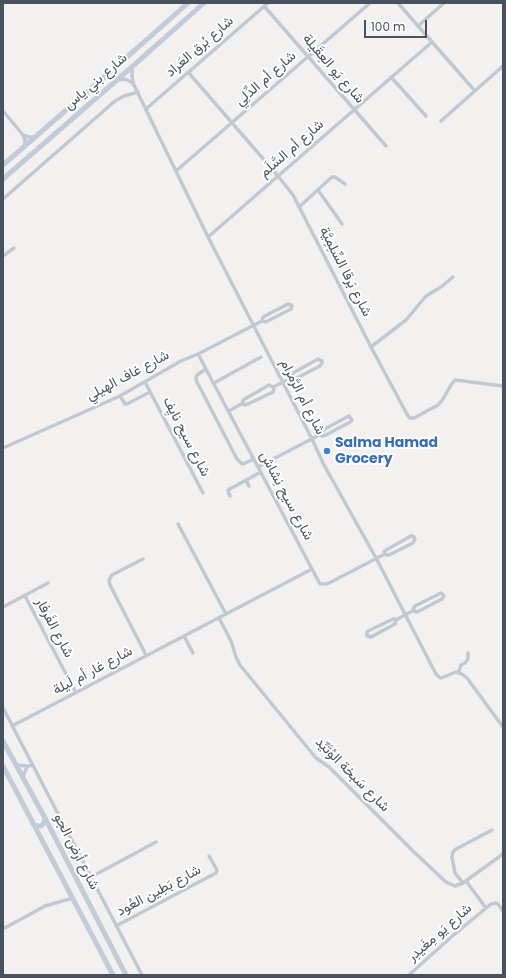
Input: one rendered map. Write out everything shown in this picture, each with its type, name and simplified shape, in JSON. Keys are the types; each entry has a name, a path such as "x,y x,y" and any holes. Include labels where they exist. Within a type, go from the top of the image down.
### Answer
{"main road":[{"name":"شارع بني ياس","path":"3,165 188,3"},
{"name":"شارع بني ياس","path":"3,178 204,3"},
{"name":"شارع أرض الجو","path":"3,741 45,818 126,975"},
{"name":"شارع أرض الجو","path":"3,766 113,975"},
{"path":"34,824 38,826 43,825 45,818"}],"street":[{"name":"شارع بُرق العَراد","path":"146,108 268,3"},
{"name":"شارع أم الدِّلِي","path":"176,171 370,3"},
{"path":"398,3 474,91"},
{"path":"418,26 444,3"},
{"name":"شارع يَو العِقَيلة","path":"264,6 386,146"},
{"name":"شارع أم السَّلَم","path":"208,237 432,42"},
{"name":"شارع أم الرَّمرام","path":"132,66 134,83 208,237 324,465 376,558 436,674 439,678 444,678 459,672"},
{"path":"441,121 503,66"},
{"name":"شارع بَرقا السِّلِمِيَّة","path":"188,72 278,176 292,195 371,347 410,418 418,417 438,405 455,380 503,386"},
{"path":"391,77 426,116"},
{"path":"117,80 125,79 134,83"},
{"path":"3,199 115,101 124,96 138,92"},
{"path":"3,111 23,135 25,146"},
{"path":"23,135 35,137"},
{"path":"299,207 334,177 345,184"},
{"path":"318,190 342,224"},
{"path":"3,256 14,248"},
{"path":"371,347 406,320 426,296 441,287 453,277"},
{"name":"شارع غاف الهيلي","path":"3,448 120,396 181,361 198,354 262,321 266,322 290,310 292,306 288,304 263,317 262,321"},
{"name":"شارع سيح نِشاش","path":"198,354 320,584 326,584 385,554 389,555 413,543 415,539 411,536 386,550 384,552 385,554"},
{"path":"214,383 261,357"},
{"path":"243,403 248,404 272,392 274,387 283,382 292,378 295,379 320,366 322,361 317,360 293,373 292,378"},
{"path":"206,369 197,376 197,382 237,459 243,464 254,459"},
{"name":"شارع سيح نايِف","path":"145,382 203,493"},
{"path":"229,411 243,403 243,400 269,385 274,387"},
{"name":"شارع سيح نايِف","path":"120,396 125,404 127,404 150,392"},
{"path":"258,467 312,439 321,434 323,430 350,416 350,422 324,436 321,434"},
{"path":"230,496 228,490 261,472"},
{"path":"246,480 249,486"},
{"path":"178,524 226,614"},
{"path":"143,559 112,575 109,580 110,585 146,655"},
{"name":"شارع غار أم لَيلة","path":"12,726 312,569"},
{"path":"3,607 48,583"},
{"path":"396,620 393,618 368,631 366,634 367,636 371,637 395,624 396,620 414,610 415,606 443,594 444,596 442,599 417,612 414,610"},
{"name":"شارع الفَرفار","path":"25,596 76,693"},
{"name":"شارع سَبخة الوُتَيِّد","path":"219,618 231,641 238,661 316,758 329,767 446,882 454,886 464,882"},
{"path":"184,636 193,653"},
{"path":"468,653 468,659 461,665 459,672 466,678 503,727"},
{"path":"3,708 142,975"},
{"path":"16,765 33,765"},
{"path":"23,777 28,766"},
{"name":"شارع يَو مِغَيدِر","path":"486,908 455,873 452,857 453,852 456,849 492,830"},
{"path":"91,877 156,842"},
{"path":"464,882 503,854"},
{"name":"شارع بَطِين العُود","path":"116,926 216,873 217,870 209,856"},
{"path":"3,929 45,906 73,898"},
{"name":"شارع يَو مِغَيدِر","path":"409,975 491,904 496,903 503,911"}],"place":[{"name":"Salma Hamad Grocery","path":"327,451"}]}
